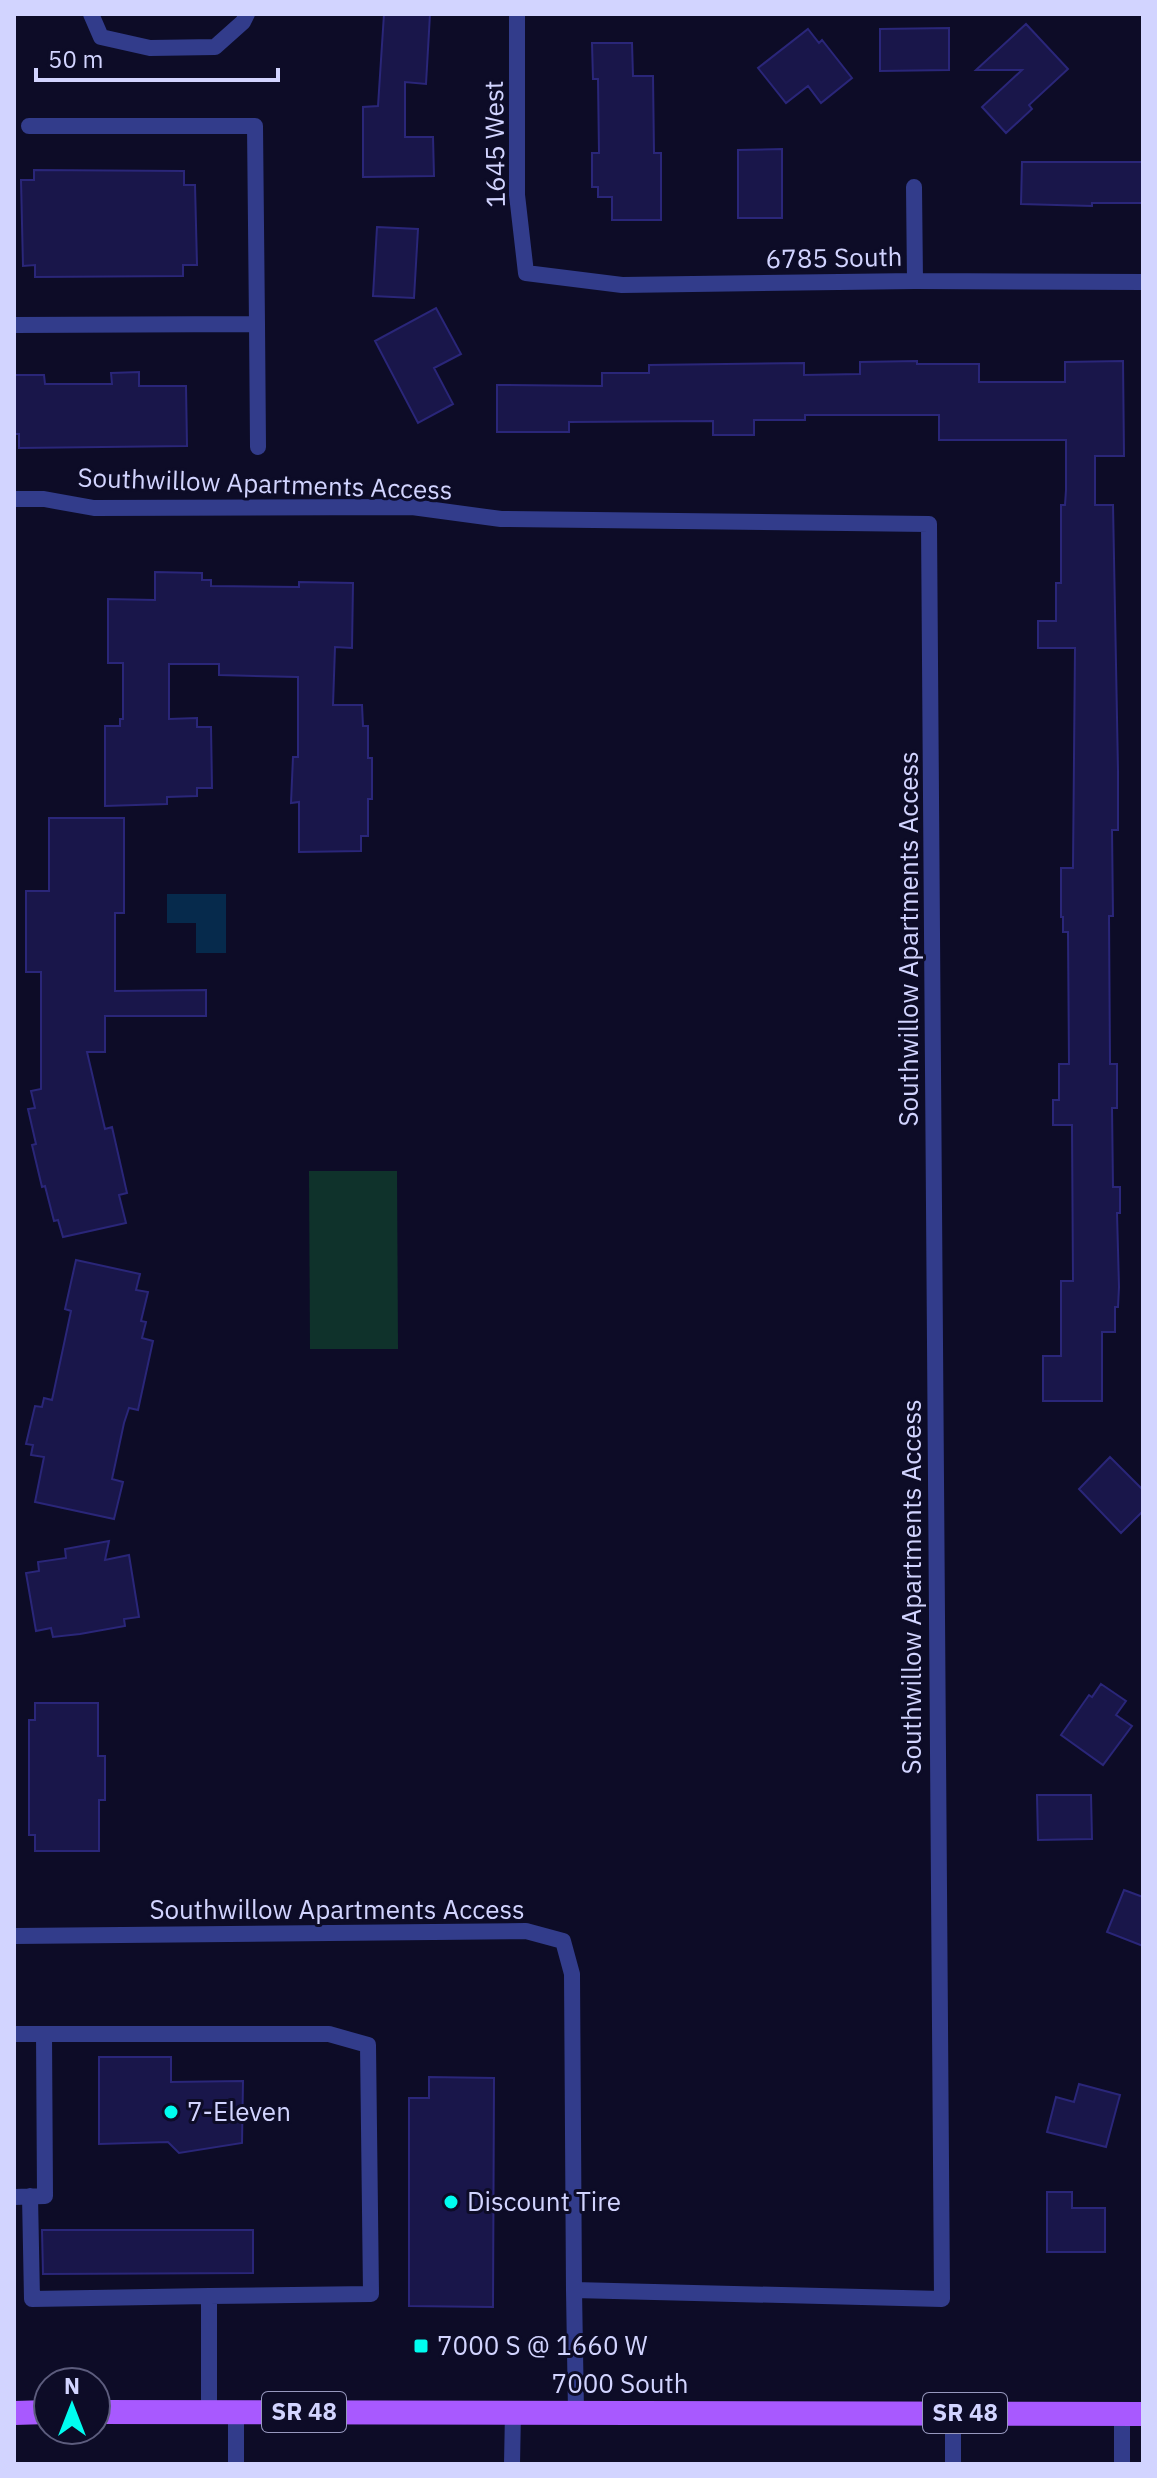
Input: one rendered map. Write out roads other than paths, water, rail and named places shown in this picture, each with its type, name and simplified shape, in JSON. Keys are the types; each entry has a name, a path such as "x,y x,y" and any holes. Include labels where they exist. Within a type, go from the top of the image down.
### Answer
{"main road":[{"name":"7000 South","path":"112,2412 1133,2414"}],"street":[{"path":"91,14 101,37 150,48 215,47 243,22 247,14"},
{"name":"1645 West","path":"517,14 517,195 526,273"},
{"path":"29,126 255,126 258,447"},
{"path":"914,187 915,281"},
{"name":"6785 South","path":"526,273 622,285 1143,282"},
{"path":"14,325 257,324"},
{"name":"Southwillow Apartments Access","path":"14,499 44,499 94,508 412,507 501,519 929,524 942,2299 574,2290 572,1974 563,1941 526,1931 14,1936"},
{"path":"14,2034 44,2034 329,2034 368,2045 371,2294 32,2299 22,2196 45,2196 44,2034"},
{"path":"574,2290 576,2412"},
{"path":"209,2296 209,2412"},
{"path":"236,2412 236,2464"},
{"path":"512,2464 513,2412"},
{"path":"953,2413 953,2464"},
{"path":"1122,2464 1133,2414"}],"water":[{"path":"167,894 226,894 226,953 196,953 196,923 167,923"}],"place":[{"name":"7-Eleven","path":"171,2112"},
{"name":"Discount Tire","path":"451,2202"},
{"name":"7000 S @ 1660 W","path":"421,2346"}]}
